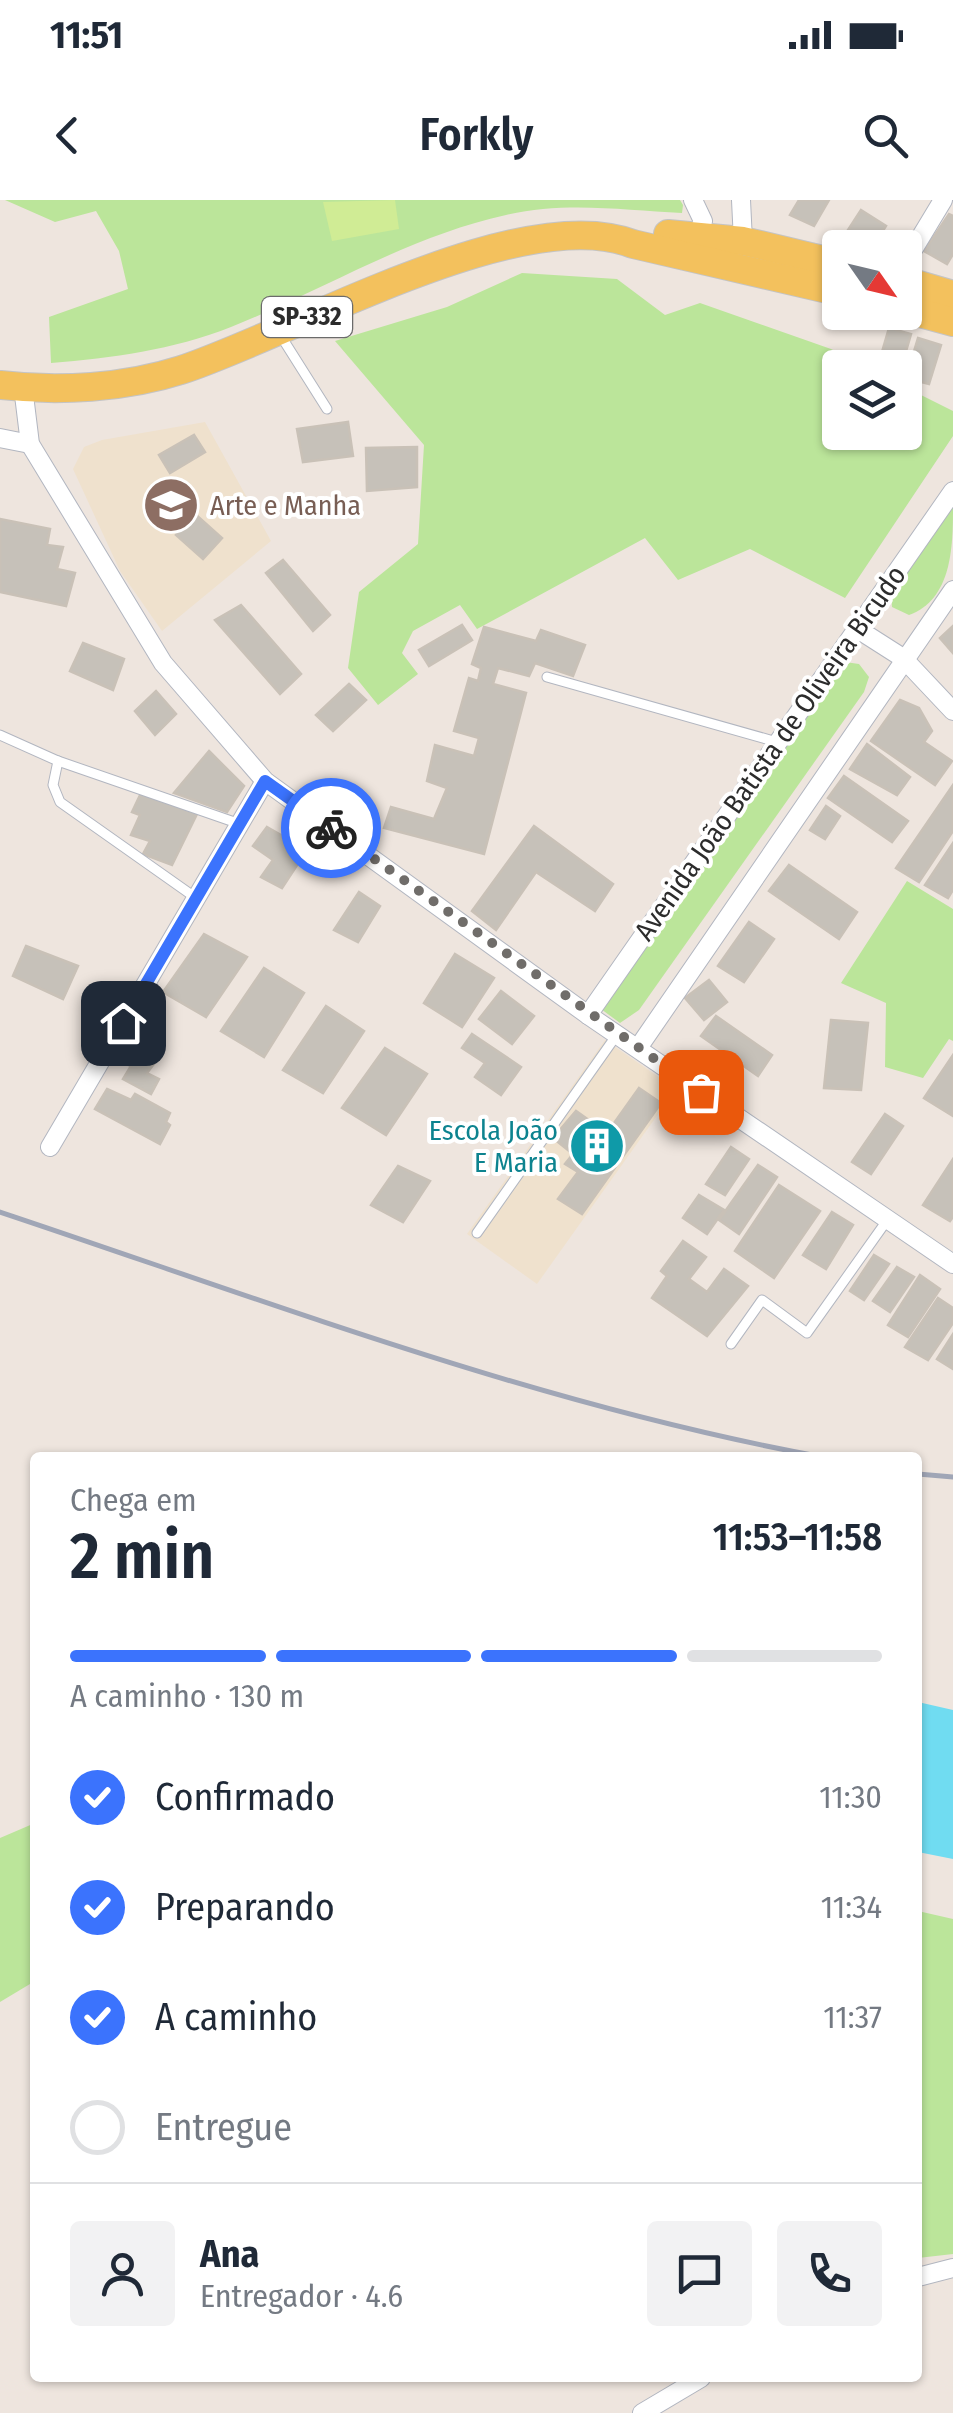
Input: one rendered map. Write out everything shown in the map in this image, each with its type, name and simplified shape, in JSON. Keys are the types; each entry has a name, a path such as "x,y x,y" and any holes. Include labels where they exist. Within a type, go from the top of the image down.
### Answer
{"main road":[{"name":"SP-332","path":"612,234 644,247 822,288"},
{"name":"SP-332","path":"11,386 105,385 177,371 456,255 528,239 612,234 696,237 743,242 822,260"},
{"path":"922,286 953,296"},
{"path":"922,314 953,322"}],"street":[{"path":"693,200 703,221 696,237"},
{"path":"741,200 743,242"},
{"path":"922,235 943,200"},
{"path":"11,386 30,444 163,664 265,781 588,1015 953,1264"},
{"path":"0,438 30,444"},
{"name":"Avenida João Batista de Oliveira Bicudo","path":"588,1015 953,491"},
{"name":"Avenida João Batista de Oliveira Bicudo","path":"638,1048 953,590"},
{"path":"856,628 903,658 953,711"},
{"path":"50,1147 265,781"},
{"path":"922,2276 953,2268"},
{"path":"642,2413 694,2382"}],"lane":[{"path":"278,331 327,409"},
{"path":"547,677 777,742"},
{"path":"0,735 58,761 240,824"},
{"path":"58,761 53,784 60,802 196,898"},
{"path":"478,1234 618,1034"},
{"path":"731,1344 762,1300 807,1333 888,1219"}],"shaded area":[{"name":"Arte e Manha","path":"205,422 271,541 162,631 120,571 73,469 84,447 102,440"},
{"path":"605,1040 676,1089 537,1284 467,1234"}],"green space":[{"path":"5,200 680,200 683,205 682,213 572,207 506,215 400,250 209,335 142,352 51,363 49,317 128,289 119,251 96,211 55,222"},
{"path":"395,200 399,229 332,241 323,202"},
{"path":"522,273 617,279 665,315 700,303 833,350 822,350 822,450 922,450 922,396 953,411 953,436 845,598 750,549 678,580 645,538 477,629 460,605 413,631 402,653 418,674 378,705 348,668 359,592 418,544 424,445 335,341 447,307"},
{"path":"953,505 951,553 934,597 909,615 892,607 891,591"},
{"path":"845,662 859,664 869,677 864,692 639,1010 620,1023 601,1009 834,671"},
{"path":"907,881 953,909 953,1041 949,1039 923,1078 885,1067 886,1003 841,983"},
{"path":"30,1825 30,1984 0,2002 0,1838"},
{"path":"922,1912 953,1919 953,2254 922,2258"}],"water":[{"path":"922,1703 953,1710 953,1859 922,1853"}],"building":[{"path":"799,200 829,200 814,226 790,215"},
{"path":"861,210 886,226 883,230 848,230"},
{"path":"949,214 953,216 953,254 947,264 924,251"},
{"path":"888,330 911,334 906,350 883,350"},
{"path":"918,338 941,345 929,384 922,382 922,350 914,350"},
{"path":"348,422 353,456 303,462 297,429"},
{"path":"194,435 205,452 170,473 159,455"},
{"path":"417,447 417,487 367,491 366,448"},
{"path":"195,514 222,538 203,559 176,535"},
{"path":"0,519 50,529 47,545 63,547 57,569 75,573 66,606 0,592"},
{"path":"283,560 330,615 313,631 266,573"},
{"path":"241,605 301,674 280,694 215,620"},
{"path":"462,625 472,640 429,666 419,650"},
{"path":"953,626 953,653 940,638"},
{"path":"484,627 536,641 541,630 585,645 573,676 535,663 529,676 498,668 493,684 526,693 484,854 384,828 391,807 434,819 447,788 427,781 435,745 474,756 479,738 454,731 469,678 478,681 481,668 472,664"},
{"path":"83,643 124,659 113,690 70,671"},
{"path":"349,684 366,700 333,731 316,715"},
{"path":"156,691 176,714 155,735 135,711"},
{"path":"900,700 919,708 932,731 924,742 952,761 935,785 871,741"},
{"path":"867,744 910,777 897,795 850,769"},
{"path":"209,751 244,786 227,812 174,793"},
{"path":"844,776 908,821 892,842 828,798"},
{"path":"953,785 953,831 919,882 896,868"},
{"path":"141,793 197,814 172,865 143,854 150,841 131,835 140,815 132,812"},
{"path":"826,806 840,816 825,839 810,830"},
{"path":"534,826 613,884 595,911 536,872 496,930 472,911"},
{"path":"267,827 307,850 282,888 261,877 273,860 253,846"},
{"path":"953,843 953,890 948,898 925,885"},
{"path":"789,865 857,912 839,939 769,891"},
{"path":"359,892 380,906 358,942 334,930"},
{"path":"749,922 774,939 744,982 718,966"},
{"path":"204,934 247,957 206,1017 163,992"},
{"path":"26,946 78,966 63,999 13,976"},
{"path":"455,954 494,978 462,1027 424,1003"},
{"path":"264,968 304,993 264,1057 221,1031"},
{"path":"709,980 727,1002 704,1020 685,998"},
{"path":"501,991 534,1016 512,1044 479,1019"},
{"path":"326,1006 364,1031 323,1093 283,1070"},
{"path":"716,1016 772,1055 758,1076 701,1036"},
{"path":"831,1020 868,1023 861,1090 824,1088"},
{"path":"472,1034 521,1067 501,1095 475,1077 485,1063 462,1048"},
{"path":"131,1046 157,1060 147,1073 159,1079 151,1094 123,1079 131,1066 121,1062"},
{"path":"385,1048 427,1074 386,1135 342,1108"},
{"path":"953,1055 953,1116 924,1098"},
{"name":"Escola João E Maria","path":"639,1088 661,1103 582,1214 558,1199 578,1172 565,1164 573,1154 553,1138 576,1111 607,1133"},
{"path":"107,1089 131,1100 135,1094 170,1113 166,1122 170,1125 160,1144 95,1109"},
{"path":"885,1114 903,1126 871,1174 852,1162"},
{"path":"731,1147 749,1159 725,1195 706,1184"},
{"path":"953,1159 953,1217 950,1221 923,1205"},
{"path":"758,1165 777,1177 739,1234 719,1220"},
{"path":"398,1166 430,1181 403,1222 371,1205"},
{"path":"779,1185 820,1211 774,1278 735,1251"},
{"path":"699,1195 724,1210 707,1234 683,1218"},
{"path":"832,1212 853,1225 826,1269 803,1255"},
{"path":"683,1241 706,1257 689,1279 707,1292 724,1269 748,1286 707,1336 652,1298 667,1276 661,1271"},
{"path":"874,1255 889,1264 864,1300 850,1291"},
{"path":"897,1267 914,1277 890,1312 873,1301"},
{"path":"920,1275 940,1289 908,1337 888,1325"},
{"path":"938,1298 953,1308 953,1323 928,1360 905,1347"},
{"path":"953,1334 953,1369 937,1359"}],"railway":[{"path":"0,1212 513,1382 722,1437 798,1452"},
{"path":"922,1474 953,1477"}],"way so far":[{"path":"331,828 701,1092"}],"place":[{"name":"Arte e Manha","path":"171,505"},
{"name":"Escola João E Maria","path":"597,1146"}],"route":[{"path":"123,1023 265,781 331,828"}]}
